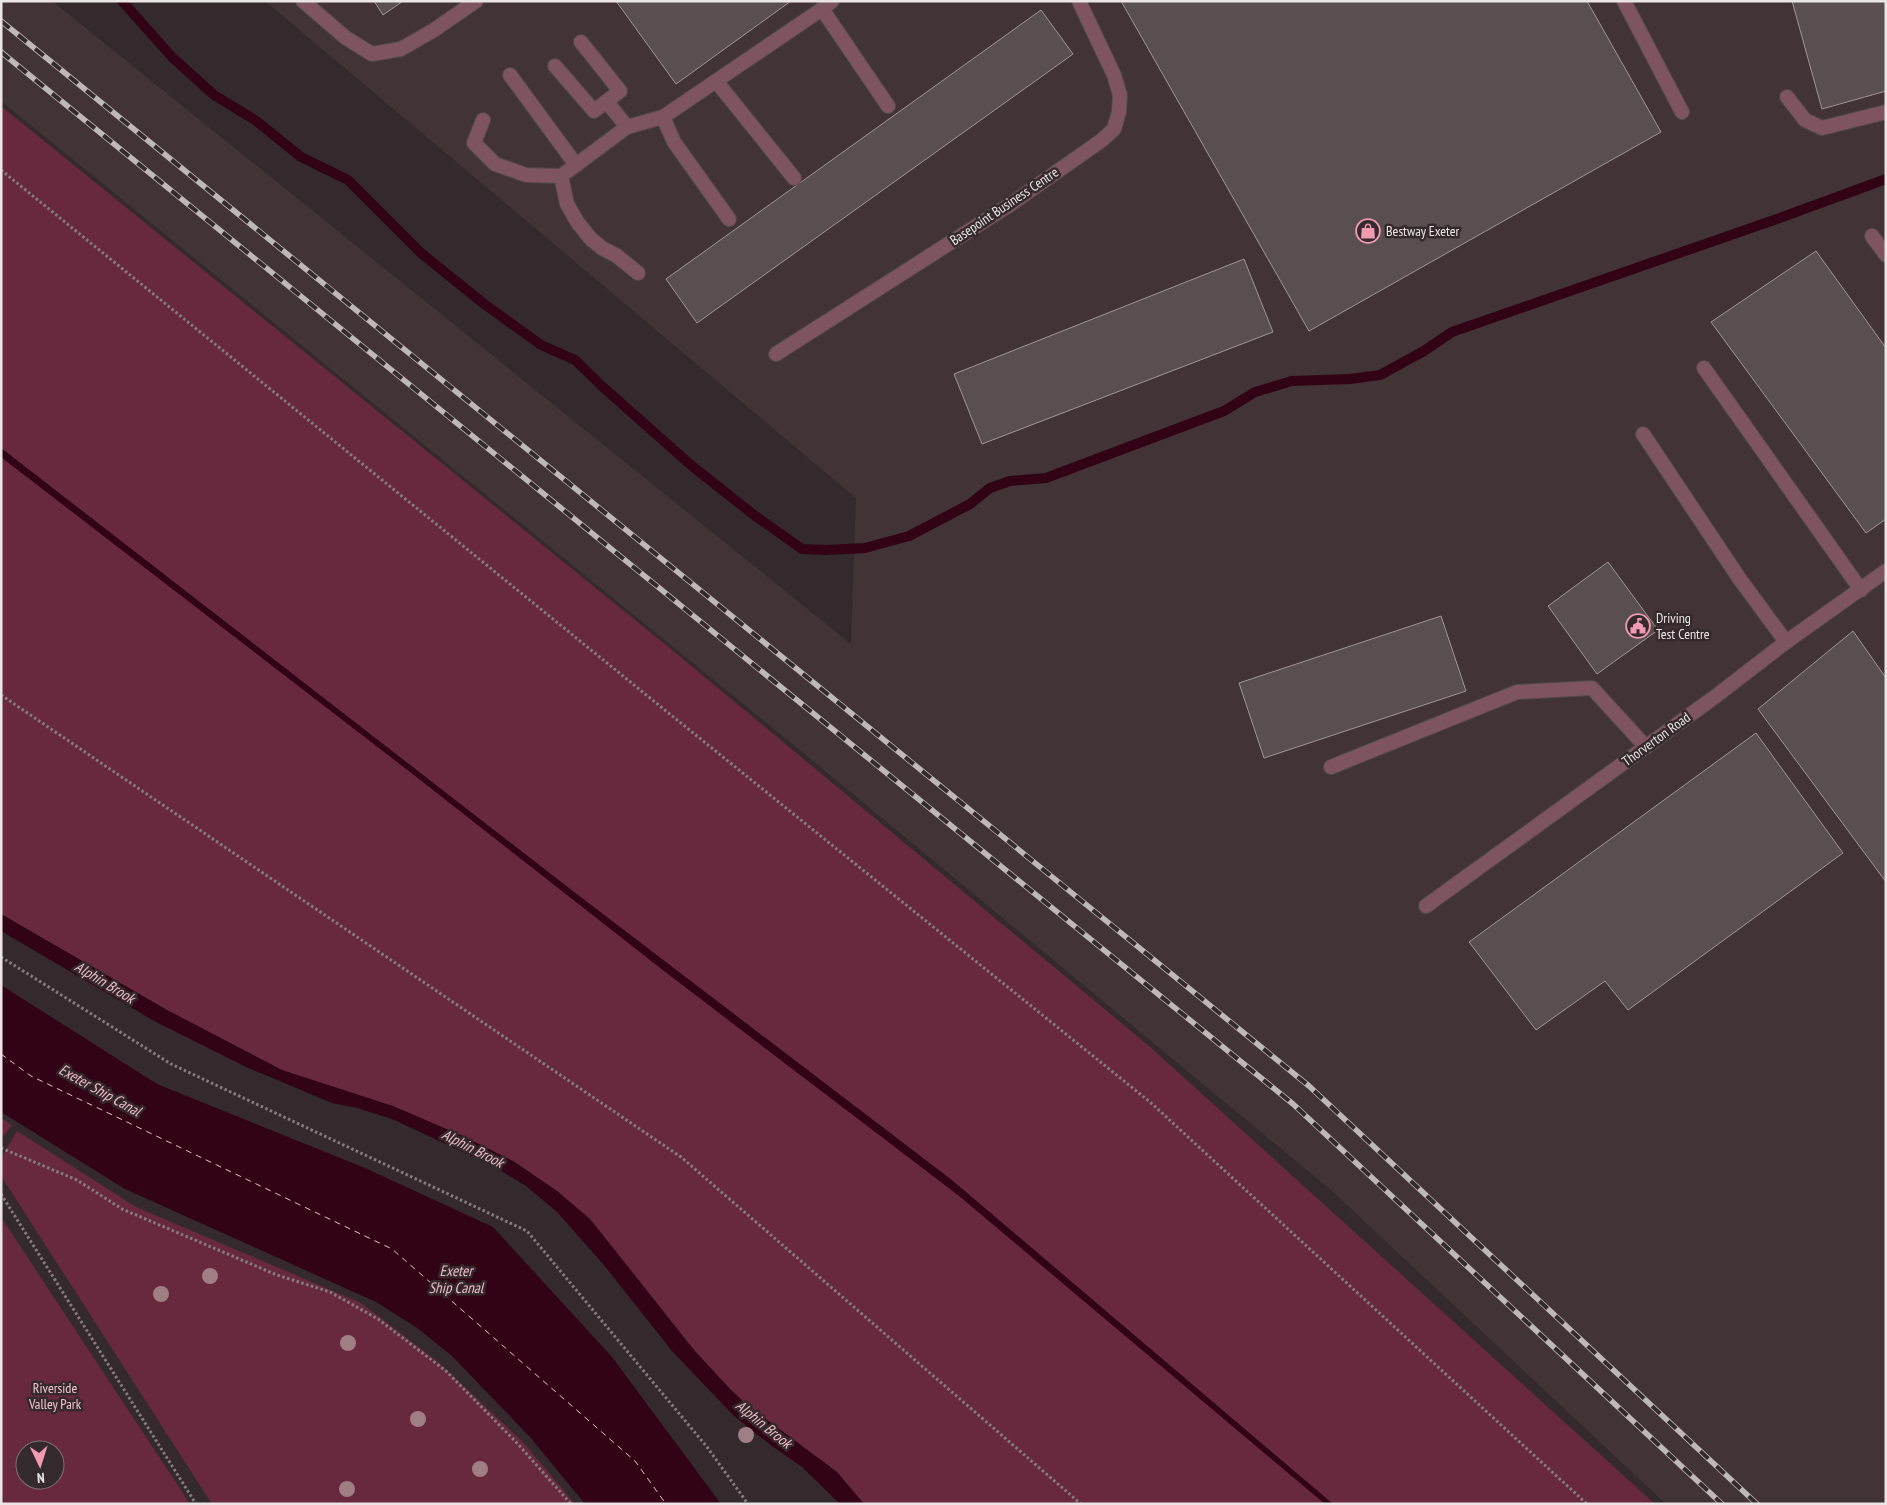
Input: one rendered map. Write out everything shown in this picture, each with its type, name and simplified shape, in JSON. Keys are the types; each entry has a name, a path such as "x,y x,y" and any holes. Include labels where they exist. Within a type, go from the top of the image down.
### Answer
{"street":[{"path":"303,1 346,38 372,54 401,49 434,30 476,1"},
{"name":"Basepoint Business Centre","path":"776,354 1011,204 1102,140 1114,129 1120,95 1114,76 1079,1"},
{"path":"1624,1 1682,112"},
{"path":"483,120 474,143 495,164 526,176 561,176 627,127 662,116 827,5 888,106"},
{"path":"555,66 594,111 620,91 581,42"},
{"path":"510,75 576,165"},
{"path":"716,81 794,178"},
{"path":"1787,97 1805,120 1822,128 1886,112"},
{"path":"607,102 627,127"},
{"path":"662,116 674,142 729,220"},
{"path":"561,176 567,204 578,223 596,244 617,256 638,273"},
{"path":"1872,236 1886,255"},
{"path":"1704,368 1860,590"},
{"path":"1643,434 1738,578 1786,642"},
{"name":"Thorverton Road","path":"1426,906 1886,571"},
{"path":"1331,766 1517,692 1592,688 1646,747"}],"path":[{"path":"1,170 1150,1102 1588,1504"},
{"path":"1,695 681,1157 1082,1504"},
{"path":"1,957 171,1064 527,1230 707,1447 748,1504"},
{"path":"1,1148 77,1180 122,1210 277,1275 330,1292 378,1319 446,1371 516,1442 570,1504"},
{"path":"1,1194 196,1504"}],"shaded area":[{"path":"1,1 52,1 851,644 856,498 265,1 1886,1 1886,1504 1666,1504 1332,1191 800,750 1,101"}],"green space":[{"path":"1,106 671,649 1149,1046 1655,1504 1333,1504 953,1181 574,892 1,448"},
{"path":"1,457 414,775 668,974 958,1195 1325,1504 864,1504 837,1472 747,1405 730,1389 694,1350 590,1219 557,1191 513,1161 322,1084 282,1070 167,1010 1,914"},
{"path":"1,1118 12,1125 1,1139"},
{"path":"17,1131 136,1207 361,1303 438,1362 523,1442 575,1504 212,1504 1,1176 1,1158"},
{"name":"Riverside Valley Park","path":"1,1217 190,1504 1,1504"}],"water":[{"path":"1,448 574,892 953,1181 1333,1504 1325,1504 958,1195 668,974 414,775 1,457"},
{"name":"Alphin Brook","path":"1,914 167,1010 282,1070 393,1106 463,1136 513,1161 557,1191 590,1219 694,1350 730,1389 747,1405 837,1472 864,1504 840,1504 802,1467 734,1416 672,1351 603,1264 557,1212 526,1186 495,1167 392,1119 357,1108 332,1103 246,1067 156,1022 1,931"},
{"name":"Exeter Ship Canal","path":"1,985 157,1084 365,1168 493,1227 612,1357 721,1504 585,1504 530,1437 452,1356 416,1327 376,1302 125,1189 1,1112"}],"building":[{"path":"374,1 403,1 383,15"},
{"path":"616,1 791,1 676,84"},
{"name":"Bestway Exeter","path":"1121,1 1587,1 1661,132 1309,331"},
{"path":"1792,1 1886,1 1886,91 1822,109"},
{"path":"1041,10 1073,54 697,323 666,279"},
{"path":"1816,251 1886,348 1886,519 1866,533 1711,322"},
{"path":"1244,259 1273,332 982,444 954,374"},
{"path":"1608,562 1658,630 1597,674 1548,606"},
{"path":"1441,616 1466,691 1264,758 1239,683"},
{"path":"1853,631 1886,678 1886,882 1758,709"},
{"path":"1756,733 1843,853 1628,1010 1605,981 1536,1030 1469,942"}],"waterway":[{"path":"122,1 172,57 214,95 255,120 301,157 348,180 421,253 483,303 541,345 575,360 692,466 754,515 802,549 865,548 909,536 970,504 990,488 1010,481 1046,478 1224,411 1255,392 1292,381 1350,379 1380,375 1424,351 1452,332 1886,179"}],"ferry route":[{"path":"1,1054 31,1076 392,1249 635,1461 666,1504"}],"railway":[{"path":"1,21 1309,1086 1757,1504"},
{"path":"1,52 1293,1104 1722,1504"}],"place":[{"name":"Bestway Exeter","path":"1368,231"},
{"name":"Driving Test Centre","path":"1638,626"}]}
